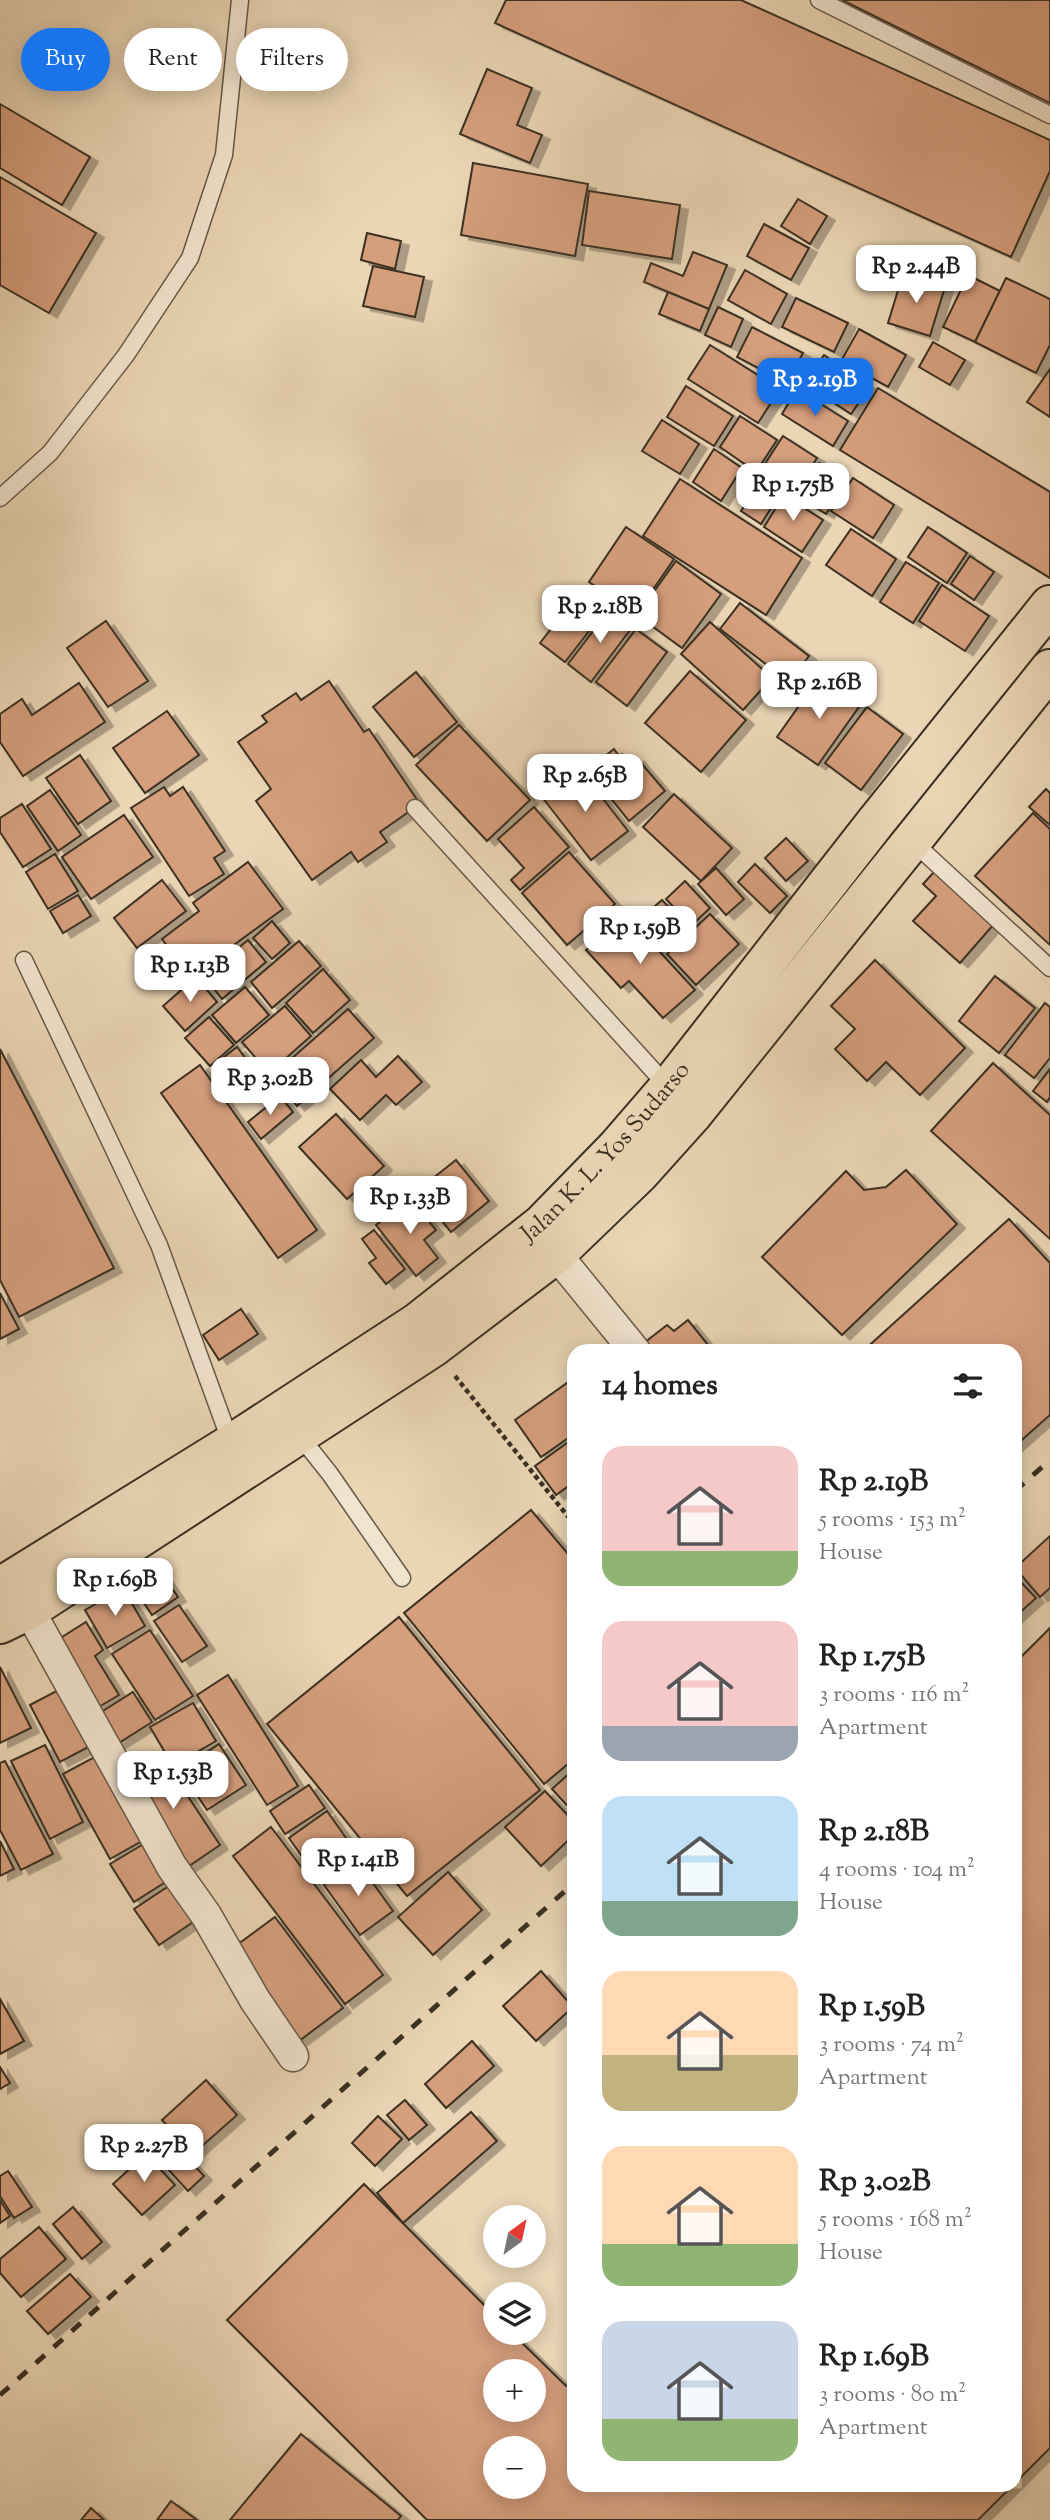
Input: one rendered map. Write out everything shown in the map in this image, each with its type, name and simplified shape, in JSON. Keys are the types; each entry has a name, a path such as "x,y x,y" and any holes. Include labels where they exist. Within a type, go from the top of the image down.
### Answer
{"highway":[{"name":"Jalan K. L. Yos Sudarso","path":"10,1607 299,1435 432,1348 556,1254 639,1174 680,1101 875,823 1050,605"},
{"name":"Jalan K. L. Yos Sudarso","path":"10,1607 231,1444 418,1322 542,1224 617,1147 680,1101 912,841 1050,669"}],"street":[{"path":"556,1254 629,1344"},
{"path":"10,1607 172,1867 206,1915 255,2000 293,2056"}],"lane":[{"path":"0,498 58,443 126,355 190,258 224,155 240,0"},
{"path":"819,0 1050,115"},
{"path":"415,808 680,1101"},
{"path":"912,841 1050,968"},
{"path":"24,960 159,1245 231,1444"},
{"path":"299,1435 330,1474 402,1578"}],"path":[{"path":"432,1348 567,1515"}],"building":[{"path":"506,0 741,0 1050,140 1050,171 1011,257 495,23"},
{"path":"842,0 1050,0 1050,103"},
{"path":"487,69 532,88 517,125 542,135 530,163 460,134"},
{"path":"0,104 90,157 62,205 0,168"},
{"path":"473,163 588,184 575,256 461,235"},
{"path":"0,177 96,233 49,313 0,285"},
{"path":"589,191 680,205 672,259 582,245"},
{"path":"798,199 827,216 810,244 781,226"},
{"path":"764,224 809,248 791,280 747,256"},
{"path":"367,233 401,241 395,269 361,260"},
{"path":"693,252 727,265 709,309 644,282 651,263 683,276"},
{"path":"373,266 424,277 415,317 363,306"},
{"path":"745,270 787,294 771,324 728,300"},
{"path":"903,274 945,287 930,336 888,323"},
{"path":"968,275 1000,291 975,342 943,327"},
{"path":"1006,278 1050,299 1050,345 1036,373 975,342"},
{"path":"668,292 709,309 700,331 659,314"},
{"path":"796,298 848,323 834,352 782,327"},
{"path":"718,307 743,319 731,347 705,335"},
{"path":"752,327 803,353 787,383 737,357"},
{"path":"859,329 906,355 888,387 841,361"},
{"path":"933,342 965,360 950,385 919,367"},
{"path":"710,345 780,389 758,423 688,379"},
{"path":"824,355 870,386 851,414 804,383"},
{"path":"1050,369 1050,417 1027,402"},
{"path":"686,386 733,416 714,446 667,417"},
{"path":"878,388 1050,492 1050,578 840,450"},
{"path":"797,389 848,421 833,446 782,414"},
{"path":"740,416 777,440 756,472 720,447"},
{"path":"662,420 699,444 680,474 642,451"},
{"path":"783,436 817,458 793,495 759,473"},
{"path":"714,449 742,468 721,501 693,482"},
{"path":"819,463 847,481 826,514 797,496"},
{"path":"853,478 894,505 873,538 831,511"},
{"path":"680,479 802,558 766,615 643,536"},
{"path":"761,480 781,492 761,524 741,511"},
{"path":"784,495 823,520 802,552 764,527"},
{"path":"626,527 674,559 636,614 589,582"},
{"path":"928,527 967,553 947,583 908,557"},
{"path":"851,529 896,559 872,596 826,565"},
{"path":"970,556 994,572 974,600 951,584"},
{"path":"676,561 721,594 682,648 637,615"},
{"path":"906,562 939,583 913,623 880,602"},
{"path":"942,585 989,616 965,651 919,621"},
{"path":"582,589 607,608 565,662 540,643"},
{"path":"740,603 809,656 789,682 720,629"},
{"path":"610,609 633,626 591,682 568,664"},
{"path":"106,621 148,681 108,707 67,648"},
{"path":"710,622 772,678 743,710 681,654"},
{"path":"636,629 667,652 627,706 596,682"},
{"path":"690,671 746,720 701,772 645,723"},
{"path":"416,672 457,722 414,757 373,707"},
{"path":"820,676 861,704 818,765 777,737"},
{"path":"329,681 364,732 369,729 420,804 380,832 387,842 358,862 351,852 312,880 256,801 271,789 238,742 267,722 262,716 296,693 301,700"},
{"path":"79,683 105,722 23,776 0,742 0,714 22,699 32,715"},
{"path":"867,707 903,734 861,790 825,763"},
{"path":"167,711 199,755 145,793 113,748"},
{"path":"459,725 530,800 487,841 416,765"},
{"path":"614,749 626,765 636,757 665,791 629,821 588,770"},
{"path":"80,755 111,801 78,824 46,778"},
{"path":"579,768 628,831 591,860 542,797"},
{"path":"164,787 170,796 183,787 225,851 214,858 224,874 189,896 131,808"},
{"path":"1046,789 1050,793 1050,825 1029,807"},
{"path":"50,790 81,835 58,851 27,806"},
{"path":"674,794 732,848 701,881 643,827"},
{"path":"22,804 51,849 23,867 0,832 0,818"},
{"path":"534,807 569,847 520,890 511,880 524,868 498,839"},
{"path":"1033,813 1050,829 1050,945 975,876"},
{"path":"124,815 153,857 91,899 62,857"},
{"path":"786,838 808,861 786,881 765,858"},
{"path":"569,852 615,904 567,945 522,893"},
{"path":"55,854 78,891 48,909 26,872"},
{"path":"248,862 283,909 190,977 162,939 199,911 193,903"},
{"path":"755,864 787,896 770,913 738,882"},
{"path":"716,868 744,899 726,915 698,884"},
{"path":"935,871 994,924 960,963 913,921 936,896 923,884"},
{"path":"162,880 186,911 137,948 114,918"},
{"path":"685,881 710,908 691,926 666,899"},
{"path":"78,895 91,916 63,933 50,911"},
{"path":"662,900 684,923 666,939 645,915"},
{"path":"625,914 695,990 663,1018 629,981 621,988 586,950"},
{"path":"710,914 739,944 696,985 667,954"},
{"path":"272,921 290,943 272,959 253,938"},
{"path":"248,940 266,962 222,999 204,977"},
{"path":"299,941 321,966 272,1008 251,982"},
{"path":"875,960 965,1048 920,1095 886,1062 867,1081 835,1049 855,1029 831,1006"},
{"path":"323,969 350,1000 313,1033 286,1003"},
{"path":"995,976 1035,1008 999,1053 959,1021"},
{"path":"196,977 217,1002 185,1031 163,1006"},
{"path":"245,987 269,1015 236,1043 212,1015"},
{"path":"1045,1003 1050,1007 1050,1058 1034,1078 1005,1055"},
{"path":"285,1006 311,1036 285,1059 313,1092 297,1106 242,1042"},
{"path":"348,1009 374,1038 317,1088 291,1059"},
{"path":"209,1017 234,1045 210,1066 185,1038"},
{"path":"237,1047 263,1081 242,1098 215,1064"},
{"path":"0,1049 114,1268 19,1317 0,1280"},
{"path":"398,1056 422,1082 396,1105 386,1095 360,1120 330,1089 361,1060 376,1077"},
{"path":"993,1063 1050,1115 1050,1239 931,1131"},
{"path":"200,1065 317,1230 278,1258 161,1093"},
{"path":"1050,1069 1050,1097 1047,1102 1033,1091"},
{"path":"280,1096 293,1112 261,1139 248,1122"},
{"path":"336,1114 384,1166 347,1199 299,1147"},
{"path":"456,1160 489,1201 451,1232 417,1191"},
{"path":"906,1170 957,1224 842,1335 762,1257 846,1171 864,1190 886,1187"},
{"path":"410,1198 436,1230 424,1240 438,1258 416,1276 376,1225"},
{"path":"1009,1219 1050,1263 1050,1415 1022,1440 1022,1344 871,1344"},
{"path":"374,1230 405,1269 386,1284 369,1263 376,1258 362,1239"},
{"path":"0,1293 19,1329 0,1339"},
{"path":"241,1309 258,1334 219,1360 203,1335"},
{"path":"688,1320 707,1344 644,1343 667,1325 674,1331"},
{"path":"567,1383 567,1439 541,1457 515,1420"},
{"path":"567,1443 567,1487 556,1495 535,1466"},
{"path":"531,1510 567,1553 567,1765 544,1784 404,1613"},
{"path":"1050,1536 1050,1588 1040,1597 1022,1576 1022,1562"},
{"path":"158,1568 178,1597 152,1615 132,1585"},
{"path":"1022,1583 1036,1598 1022,1611"},
{"path":"123,1588 145,1626 107,1648 85,1610"},
{"path":"179,1605 207,1646 182,1662 154,1621"},
{"path":"399,1617 540,1790 407,1896 267,1724"},
{"path":"86,1622 103,1650 95,1656 119,1695 92,1711 51,1644"},
{"path":"1050,1628 1050,2448 1022,2476 1022,1656"},
{"path":"150,1630 193,1696 155,1720 112,1654"},
{"path":"0,1667 31,1728 0,1743"},
{"path":"228,1675 298,1786 267,1805 197,1695"},
{"path":"64,1687 94,1744 60,1762 30,1705"},
{"path":"133,1692 152,1722 114,1746 95,1716"},
{"path":"193,1703 216,1741 173,1766 150,1727"},
{"path":"219,1744 246,1785 207,1810 180,1770"},
{"path":"45,1745 83,1822 50,1839 11,1761"},
{"path":"102,1753 149,1837 110,1859 63,1774"},
{"path":"160,1754 220,1845 186,1868 126,1776"},
{"path":"5,1761 53,1854 21,1870 0,1830 0,1763"},
{"path":"567,1775 567,1805 552,1789"},
{"path":"309,1785 325,1808 285,1834 270,1811"},
{"path":"545,1791 567,1815 567,1842 541,1866 505,1827"},
{"path":"327,1811 358,1855 320,1882 289,1838"},
{"path":"271,1827 383,1975 345,2004 233,1856"},
{"path":"152,1839 175,1876 134,1902 110,1864"},
{"path":"0,1841 14,1869 0,1876"},
{"path":"357,1861 393,1911 360,1935 324,1885"},
{"path":"448,1872 482,1910 433,1955 398,1917"},
{"path":"178,1880 202,1916 159,1945 134,1909"},
{"path":"275,1917 343,2008 299,2041 230,1950"},
{"path":"541,1971 567,2000 567,2013 536,2041 503,2006"},
{"path":"0,1999 24,2041 0,2054"},
{"path":"472,2041 494,2066 446,2108 425,2084"},
{"path":"0,2067 10,2083 0,2089"},
{"path":"206,2080 237,2115 193,2154 162,2120"},
{"path":"405,2100 427,2125 409,2140 387,2115"},
{"path":"471,2112 497,2141 403,2223 377,2193"},
{"path":"378,2116 402,2139 375,2166 352,2143"},
{"path":"159,2128 204,2176 188,2191 143,2142"},
{"path":"146,2154 175,2185 142,2215 113,2184"},
{"path":"8,2171 32,2207 14,2218 0,2196 0,2176"},
{"path":"364,2184 483,2304 483,2345 524,2345 538,2359 483,2359 483,2422 546,2422 546,2366 567,2385 567,2492 1006,2492 978,2520 427,2520 227,2320"},
{"path":"0,2200 10,2216 0,2223"},
{"path":"73,2207 102,2242 82,2259 53,2224"},
{"path":"39,2227 66,2259 21,2297 0,2273 0,2259"},
{"path":"70,2274 91,2297 48,2334 27,2311"},
{"path":"301,2434 401,2516 398,2520 230,2520"},
{"path":"171,2501 197,2520 157,2520"},
{"path":"91,2508 104,2520 81,2520"}],"railway":[{"path":"1022,1485 1050,1460"},
{"path":"0,2395 567,1889"}]}
